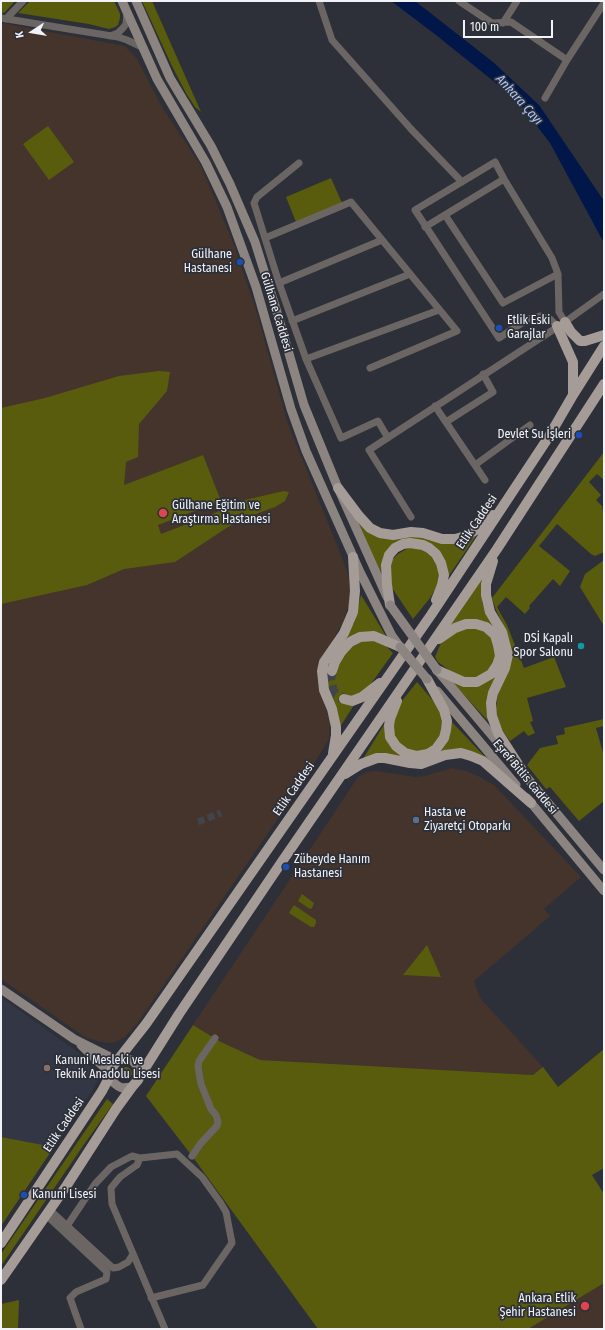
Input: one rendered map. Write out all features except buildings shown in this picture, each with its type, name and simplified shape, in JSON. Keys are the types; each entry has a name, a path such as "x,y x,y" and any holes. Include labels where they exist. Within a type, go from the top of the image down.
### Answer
{"main road":[{"name":"Gülhane Caddesi","path":"122,1 165,94 206,164 227,207 256,287 298,431 388,638"},
{"name":"Gülhane Caddesi","path":"136,1 170,78 211,146 230,184 260,257 304,405 338,488 390,605"},
{"path":"561,324 580,341 585,341 604,335"},
{"path":"561,324 573,362 572,395"},
{"name":"Etlik Caddesi","path":"1,1243 102,1091 111,1074 113,1066 146,1024 431,615 548,438 572,395 604,346"},
{"path":"1,1280 132,1087 136,1084 179,1014 497,549 604,384"},
{"path":"338,488 359,516 375,530 380,533 393,535 411,532 423,533 442,539 455,539 466,536 479,528 506,503"},
{"path":"390,605 386,565 389,555 395,548 410,543 423,545 436,554 441,563 444,575 431,615"},
{"path":"497,549 486,584 486,595 490,612 502,632 508,655 505,668 493,693 491,703 492,716 498,734 523,772"},
{"path":"331,759 336,727 332,709 324,690 322,671 324,662 344,633 353,612 355,591 353,557"},
{"name":"Eşref Bitlis Caddesi","path":"390,605 437,670 603,867"},
{"path":"434,642 455,628 466,624 476,624 486,627 495,635 500,656 491,674 482,680 464,682 437,670"},
{"path":"332,671 341,652 350,642 360,637 369,635 388,638 400,647"},
{"name":"Eşref Bitlis Caddesi","path":"400,647 604,891"},
{"path":"344,699 352,701 357,700 367,694 396,665"},
{"path":"405,683 390,719 389,726 392,740 398,748 405,753 417,756 424,755 432,752 440,745 445,735 447,721 439,700 427,679"},
{"path":"340,778 361,764 377,758 421,764 449,754 461,753 483,761 531,803"},
{"path":"591,875 603,867"},
{"path":"1,989 74,1039 118,1061 127,1059 136,1063 140,1076"},
{"path":"74,1039 111,1074 114,1083 122,1088 132,1087"},
{"path":"1,1284 8,1271"}],"street":[{"path":"4,18 24,1"},
{"path":"319,1 332,40 411,129 462,182"},
{"path":"459,1 492,23 510,22 567,60"},
{"path":"503,23 517,1"},
{"path":"545,98 567,60 604,4"},
{"path":"110,36 118,33 126,24 127,12"},
{"path":"4,18 110,36 127,40 144,48"},
{"path":"495,162 552,258 558,274 559,312 561,324 541,316 528,319 498,338 415,210 495,162"},
{"path":"299,163 257,197 254,203 279,283 306,359 341,438 378,422 388,438"},
{"path":"425,227 504,179"},
{"path":"265,238 351,202 457,331 370,368"},
{"path":"445,215 503,303 558,274"},
{"path":"279,283 382,240"},
{"path":"292,321 410,274"},
{"path":"411,517 369,450 561,324 604,294"},
{"path":"306,359 439,310"},
{"path":"446,422 493,392 483,374"},
{"path":"435,406 485,480"},
{"path":"475,465 530,425"},
{"path":"192,1156 201,1143 217,1126 218,1122 201,1084 198,1068 199,1061 215,1038"},
{"path":"67,1226 95,1184 111,1167 132,1156 140,1158 177,1154 202,1177 220,1202 226,1212 232,1243 203,1284 151,1298"},
{"path":"140,1158 137,1165 120,1176 112,1188 112,1204 165,1329"},
{"path":"48,1212 67,1226 113,1268 119,1267 128,1262 133,1254"},
{"path":"48,1212 107,1272 106,1279 76,1292 70,1298 81,1329"}],"shaded area":[{"path":"1,1 15,1 5,12 1,14"},
{"path":"30,1 114,1 120,14 120,18 118,25 109,29 89,24 18,13"},
{"path":"142,1 152,1 201,112 195,107 186,93"},
{"name":"Gülhane Eğitim ve Araştırma Hastanesi","path":"1,23 125,46 137,59 162,107 201,166 234,245 256,310 288,424 343,560 349,577 351,590 349,605 343,622 325,654 323,700 330,722 329,739 301,785 137,1024 124,1038 113,1043 101,1042 85,1037 1,979"},
{"path":"48,126 74,162 49,180 23,144"},
{"path":"331,178 342,203 296,222 286,197"},
{"path":"159,371 170,372 167,391 139,424 138,457 126,462 124,485 203,455 221,501 158,525 161,534 213,514 236,502 284,491 289,492 285,501 275,507 248,517 228,527 175,562 124,569 87,585 1,604 1,408 45,398 119,376"},
{"path":"604,452 604,480 597,474 589,482 601,495 596,500 602,506 604,519 604,552 595,556 591,554 557,524 539,546 570,571 560,586 553,579 529,606 530,608 525,614 506,597 497,607 507,625 524,668 554,657 566,687 527,698 533,721 530,722 535,733 528,736 524,731 510,741 500,727 496,710 498,693 510,643 492,598"},
{"path":"351,509 367,529 458,542 476,536 446,580 445,568 415,540 384,561 380,573"},
{"path":"408,548 417,548 428,552 436,560 440,570 438,584 430,598 413,619 392,588 390,573 391,561 398,554"},
{"path":"604,560 604,626 580,587 585,574"},
{"path":"483,577 482,602 501,638 504,654 502,666 490,693 488,704 489,722 451,681 452,678 463,685 478,684 493,675 498,668 501,656 500,643 497,636 493,629 487,624 477,621 465,622 449,629 447,628"},
{"path":"361,595 386,636 369,632 357,634 349,639 338,652 329,670 335,671 343,652 359,640 367,638 375,639 383,643 393,653 365,692 354,697 345,697 343,702 354,705 340,727 337,711 327,689 325,678 330,659 354,623"},
{"path":"473,626 490,634 497,654 495,665 480,678 460,678 438,662 435,657 440,645 453,631"},
{"path":"417,682 436,704 443,720 440,738 429,749 421,752 411,751 402,747 394,736 393,724 401,702"},
{"path":"604,719 604,726 596,728 604,756 604,801 579,821 550,787 546,789 527,765 540,748 558,744 556,736 565,734 564,728"},
{"path":"450,720 486,758 439,755 363,759 386,721 394,749 433,755"},
{"path":"452,768 466,771 495,786 581,877 544,909 550,916 474,981 480,998 543,1067 533,1075 260,1060 221,1042 193,1025 358,777 368,772 376,771 415,777 425,776"},
{"path":"302,894 314,903 312,908 310,909 298,901"},
{"path":"294,905 316,920 314,927 311,927 289,913"},
{"path":"427,945 441,977 403,975"},
{"name":"Kanuni Mesleki ve Teknik Anadolu Lisesi","path":"1,997 79,1053 95,1072 97,1077 97,1082 92,1091 54,1147 1,1137"},
{"path":"193,1025 221,1042 260,1060 533,1075 543,1067 558,1087 604,1049 604,1168 592,1175 604,1194 604,1283 528,1329 318,1329 192,1156 146,1096"},
{"path":"124,1067 128,1067 132,1073 128,1079 124,1079 120,1075 120,1071"},
{"path":"107,1099 113,1104 1,1266 1,1254"},
{"path":"1,1137 54,1147 1,1226"},
{"name":"Ankara Etlik Şehir Hastanesi","path":"604,1283 604,1329 528,1329"},
{"path":"19,1300 18,1329 1,1329 1,1304"}],"water":[{"name":"Ankara Çayı","path":"391,1 415,1 493,62 539,105 604,201 604,243 550,143 517,100"}],"tunnel":[{"path":"332,671 330,679 333,691 335,694 344,699"},
{"path":"198,822 221,813"}],"place":[{"name":"Gülhane Hastanesi","path":"240,262"},
{"name":"Etlik Eski Garajlar","path":"499,328"},
{"name":"Devlet Su İşleri","path":"579,435"},
{"name":"Gülhane Eğitim ve Araştırma Hastanesi","path":"163,513"},
{"name":"DSİ Kapalı Spor Salonu","path":"581,646"},
{"name":"Hasta ve Ziyaretçi Otoparkı","path":"416,820"},
{"name":"Zübeyde Hanım Hastanesi","path":"286,867"},
{"name":"Kanuni Mesleki ve Teknik Anadolu Lisesi","path":"47,1068"},
{"name":"Kanuni Lisesi","path":"24,1195"},
{"name":"Ankara Etlik Şehir Hastanesi","path":"585,1306"}]}
